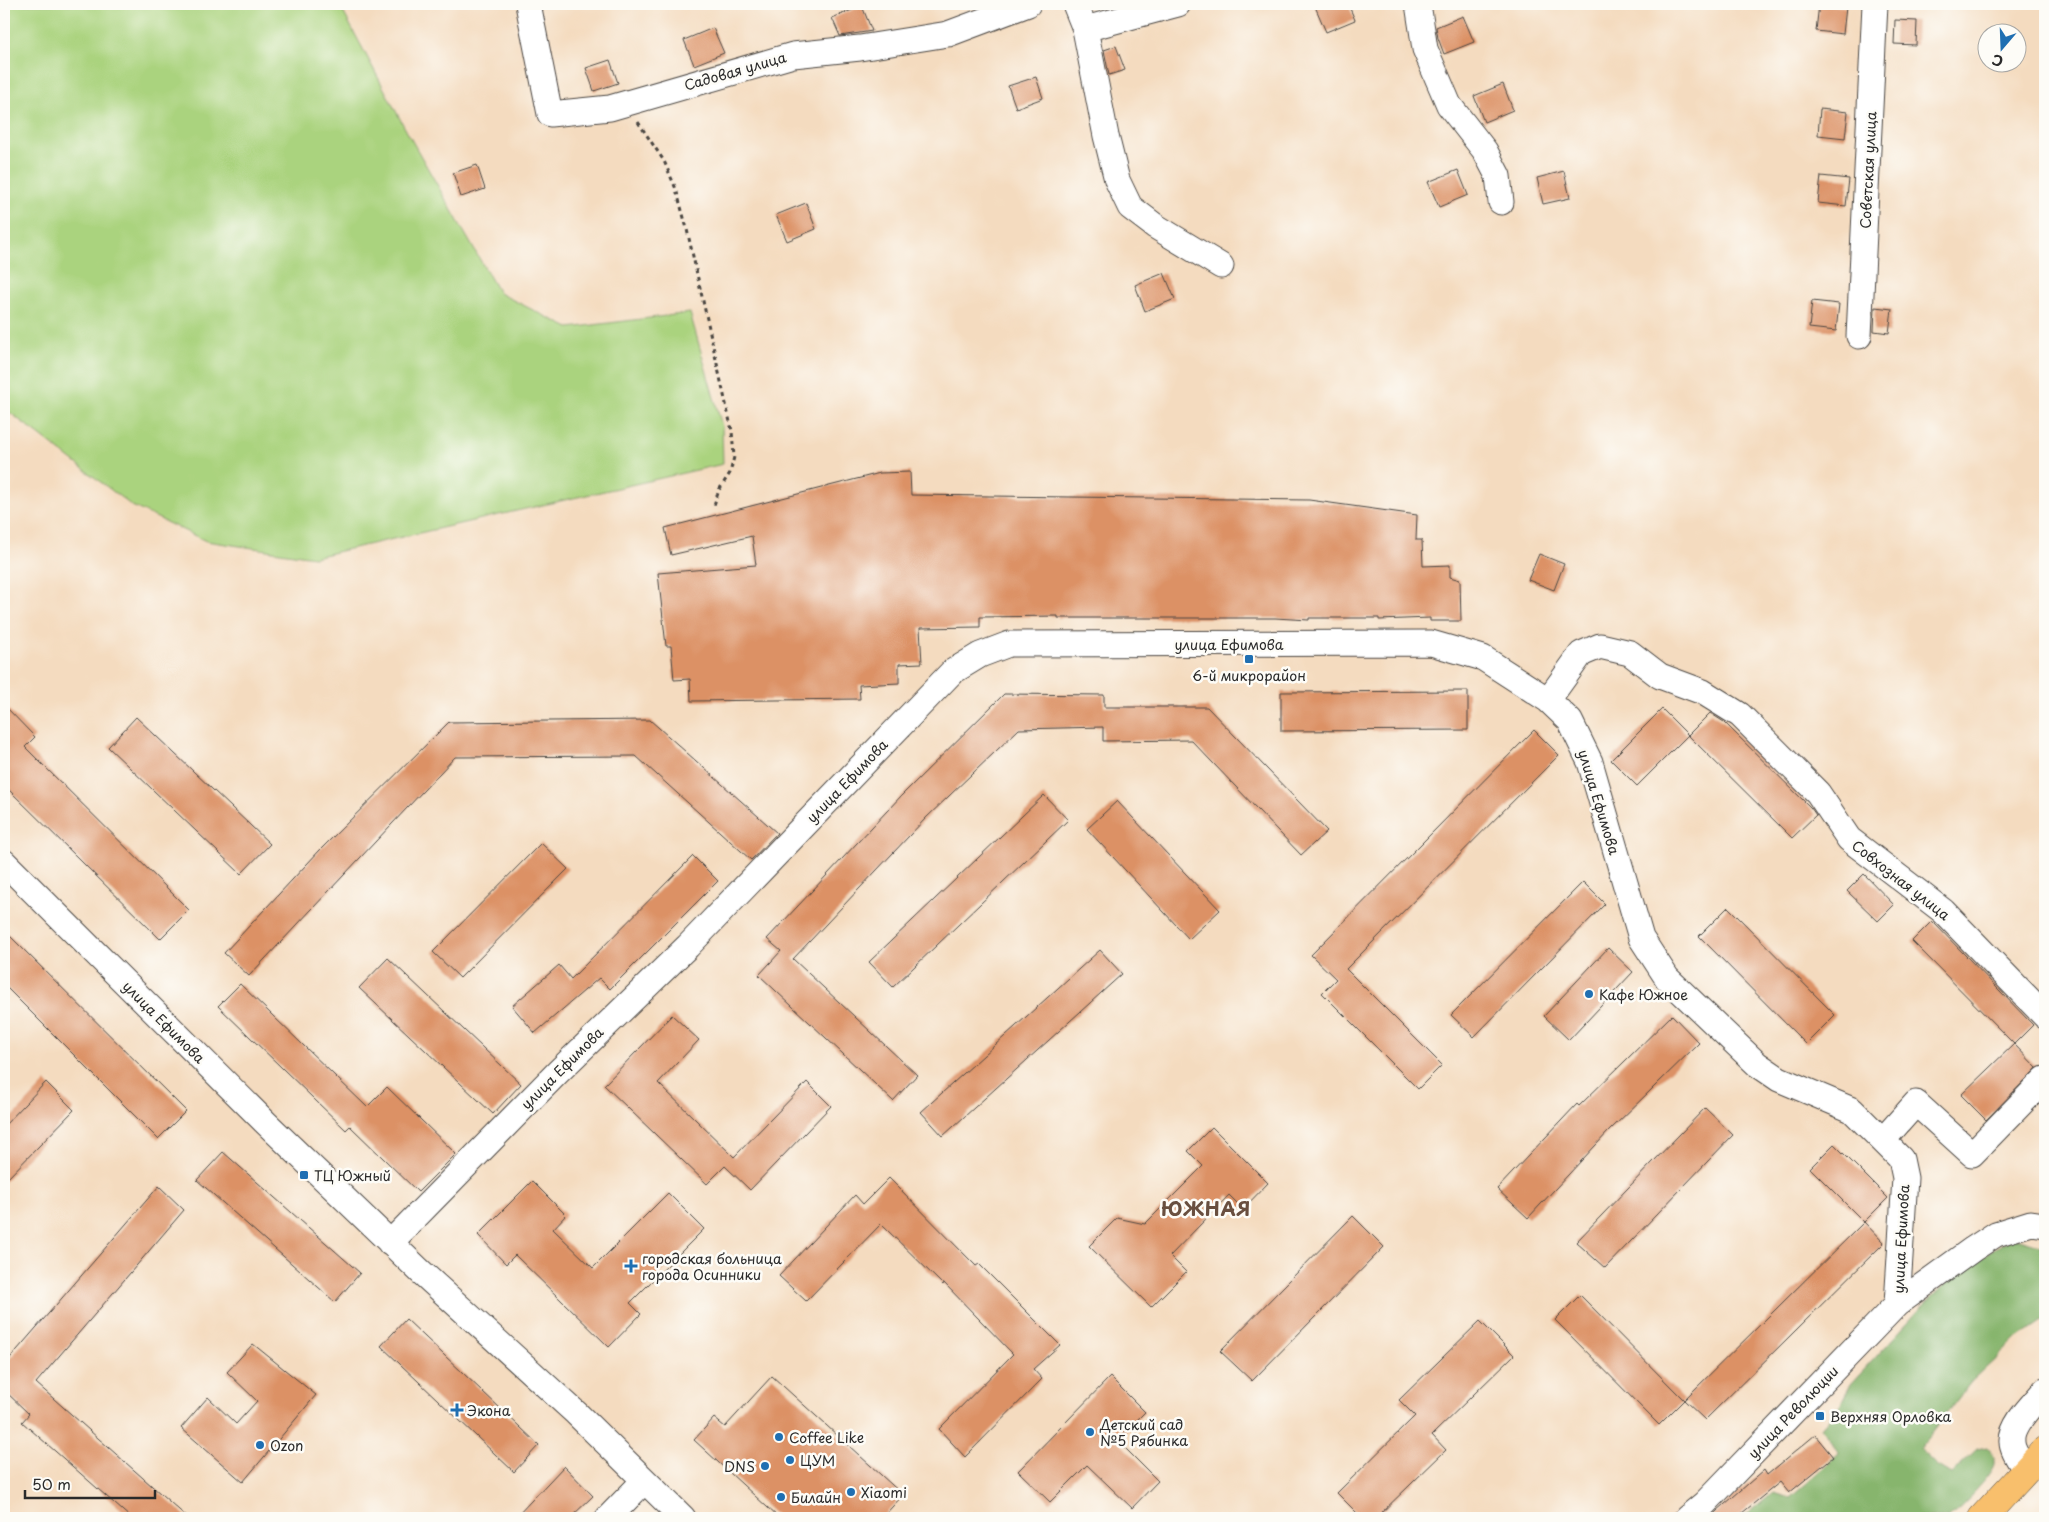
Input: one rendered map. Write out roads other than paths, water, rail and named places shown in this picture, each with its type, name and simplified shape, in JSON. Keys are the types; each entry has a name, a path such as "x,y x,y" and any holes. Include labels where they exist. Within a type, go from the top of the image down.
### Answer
{"main road":[{"path":"1982,1518 2045,1450"}],"street":[{"name":"Садовая улица","path":"528,4 550,114 610,108 793,55 860,48 948,34 1028,4"},
{"path":"1075,4 1085,30 1106,136 1117,180 1130,207 1155,226 1220,266"},
{"path":"1085,30 1178,4"},
{"path":"1418,4 1425,49 1449,106 1485,151 1498,176 1501,202"},
{"name":"Советская улица","path":"1860,336 1875,4"},
{"name":"улица Ефимова","path":"390,1243 558,1072 694,939 952,672 980,655 1009,644 1431,643 1483,658 1548,700 1570,720 1590,762 1641,938 1666,978 1757,1064 1778,1078 1852,1110 1901,1159 1904,1178 1897,1304"},
{"name":"Совхозная улица","path":"1548,700 1581,654 1600,646 1630,653 1660,676 1704,692 1733,710 1818,793 1849,839 1944,911 2045,1016"},
{"name":"улица Ефимова","path":"4,862 197,1056 390,1243 576,1414 683,1518"},
{"path":"1883,1140 1916,1103 1972,1154 2045,1079"},
{"name":"улица Революции","path":"1687,1518 1704,1504 1897,1304 1973,1248 1996,1234 2031,1222 2045,1225"},
{"path":"2025,1470 2012,1444 2012,1434 2020,1419 2045,1390"},
{"path":"608,1518 644,1481"}],"place":[{"name":"6-й микрорайон","path":"1249,659"},
{"name":"Кафе Южное","path":"1589,994"},
{"name":"ТЦ Южный","path":"304,1175"},
{"name":"городская больница города Осинники","path":"631,1266"},
{"name":"Экона","path":"457,1410"},
{"name":"Верхняя Орловка","path":"1820,1416"},
{"name":"Детский сад №5 Рябинка","path":"1090,1432"},
{"name":"Coffee Like","path":"779,1437"},
{"name":"Ozon","path":"260,1445"},
{"name":"ЦУМ","path":"790,1460"},
{"name":"DNS","path":"765,1466"},
{"name":"Xiaomi","path":"851,1492"},
{"name":"Билайн","path":"781,1497"}],"district":[{"name":"ЮЖНАЯ","path":"1206,1208"}]}
